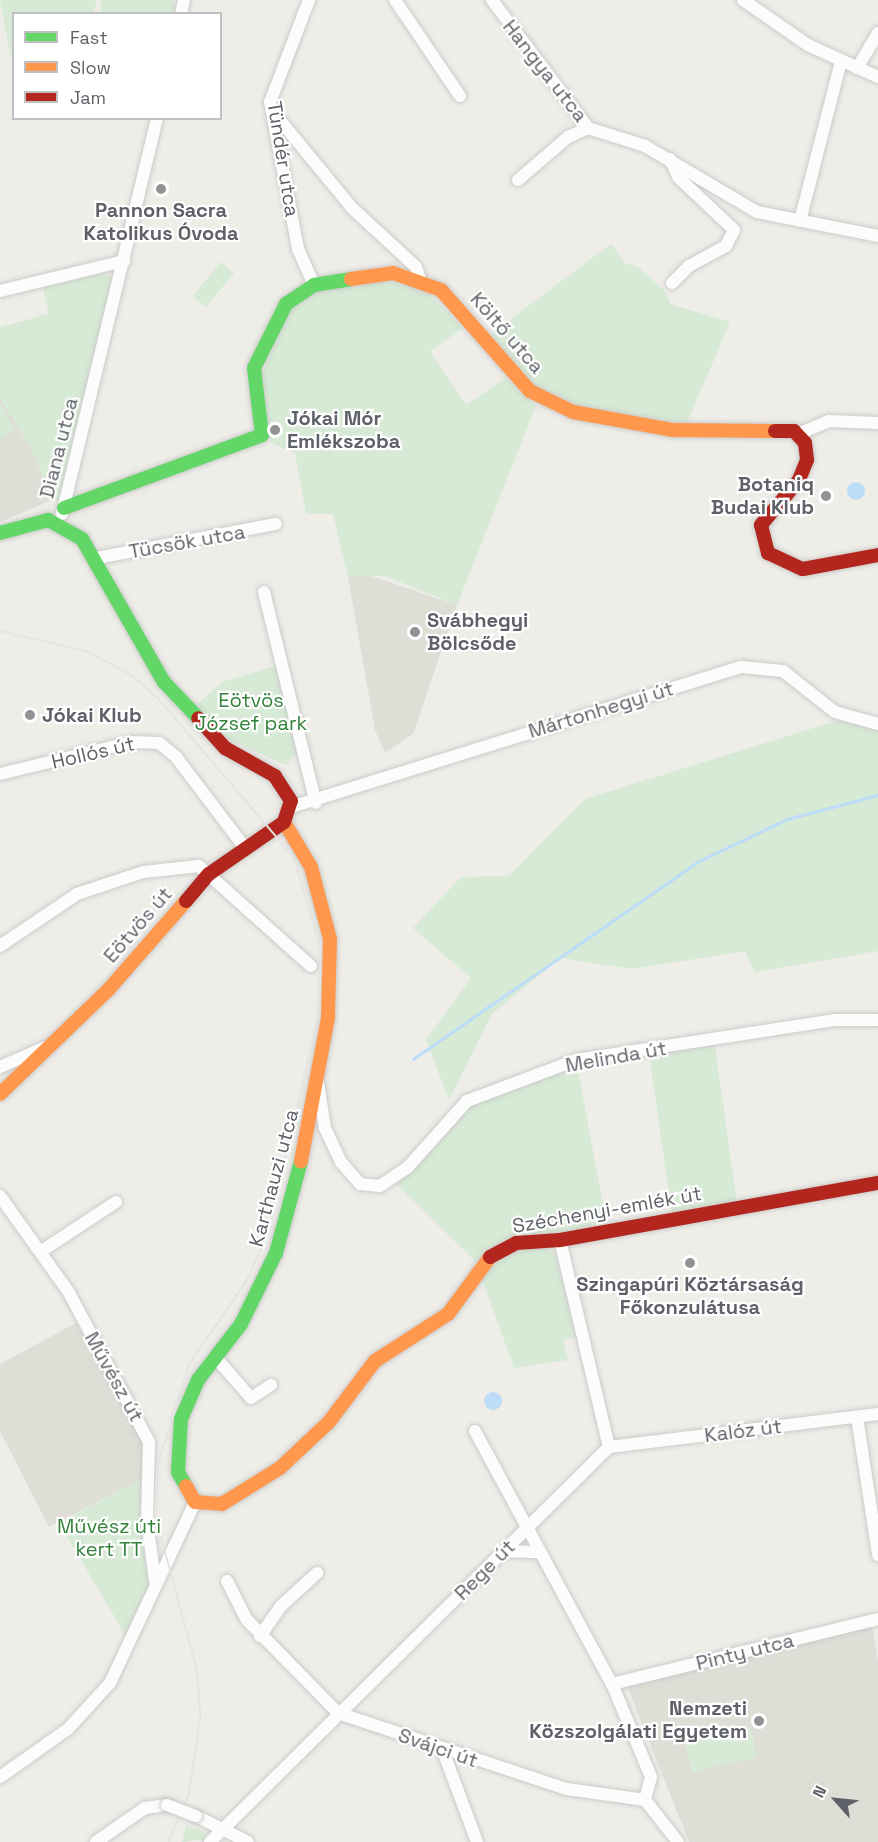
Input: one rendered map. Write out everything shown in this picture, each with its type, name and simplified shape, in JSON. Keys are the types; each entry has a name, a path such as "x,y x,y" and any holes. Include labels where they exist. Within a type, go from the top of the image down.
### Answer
{"street":[{"name":"Tündér utca","path":"309,0 273,89 274,113 298,249 314,285"},
{"path":"395,0 460,96"},
{"name":"Hangya utca","path":"492,0 588,128 670,159 757,212 878,236"},
{"path":"744,0 841,61 878,77"},
{"path":"857,68 878,33"},
{"path":"800,221 841,61"},
{"path":"274,113 352,208 416,267 420,279"},
{"name":"Diana utca","path":"157,120 64,508 58,523 97,558 156,672 225,748 275,776 291,807"},
{"path":"518,180 588,128"},
{"path":"670,159 679,178 734,230 726,246 689,266 672,283"},
{"path":"0,291 124,261"},
{"name":"Költő utca","path":"64,508 262,435 255,363 286,304 314,285 393,273 420,279 453,299 531,391 573,412 674,430 783,428 798,434"},
{"path":"877,557 803,569 778,562 762,544 765,515 804,469 807,450 798,434 828,421 878,423"},
{"path":"0,533 37,521 58,523"},
{"name":"Tücsök utca","path":"97,558 276,524"},
{"path":"264,592 316,803 291,807 284,822"},
{"name":"Mártonhegyi út","path":"316,803 741,667 783,671 835,712 878,724"},
{"name":"Hollós út","path":"0,774 132,742 159,743 176,757 245,848"},
{"name":"Eötvös út","path":"0,1094 109,988 209,874 284,822"},
{"name":"Karthauzi utca","path":"195,1502 178,1472 178,1432 191,1391 242,1324 276,1253 318,1079 333,974 330,939 311,867 284,822"},
{"path":"0,946 76,894 116,879 199,866 311,966"},
{"name":"Melinda út","path":"318,1079 325,1128 347,1171 369,1186 393,1180 467,1101 576,1060 834,1020 878,1020"},
{"path":"0,1067 50,1045"},
{"name":"Széchenyi-emlék út","path":"195,1502 222,1504 280,1468 329,1422 375,1360 448,1314 487,1259 516,1243 560,1240 878,1183"},
{"name":"Művész út","path":"0,1196 77,1308 104,1366 149,1442 147,1520 155,1581"},
{"path":"39,1252 116,1202"},
{"path":"560,1240 609,1447"},
{"path":"216,1358 251,1398 271,1385"},
{"name":"Kalóz út","path":"609,1447 878,1414"},
{"path":"857,1417 878,1555"},
{"path":"475,1431 525,1530 540,1552 612,1684 651,1777 645,1800 678,1842"},
{"name":"Rege út","path":"210,1842 609,1447"},
{"path":"0,1777 68,1729 100,1696 128,1652 155,1581 195,1502"},
{"path":"504,1551 540,1552"},
{"path":"261,1636 281,1606 316,1573"},
{"name":"Svájci út","path":"227,1581 261,1636 338,1713 442,1751 567,1790 645,1800"},
{"name":"Pinty utca","path":"612,1684 878,1619"},
{"path":"442,1751 477,1842"},
{"path":"96,1842 146,1808 167,1805 223,1828 248,1842"}],"shaded area":[{"path":"0,398 32,450 52,500 0,522"},
{"path":"365,574 457,605 413,734 385,753 375,730 348,577"},
{"path":"76,1323 144,1441 147,1476 49,1527 0,1431 0,1364"},
{"name":"Nemzeti Közszolgálati Egyetem","path":"872,1626 878,1661 878,1842 689,1842 627,1686"}],"green space":[{"path":"0,0 97,0 93,12 12,12 11,59"},
{"path":"101,0 174,0 174,12 101,12"},
{"path":"611,244 626,264 637,266 665,291 670,304 730,322 685,427 596,413 532,385 491,334"},
{"path":"221,262 234,273 206,307 193,296"},
{"path":"104,273 114,279 61,500 53,502 32,450 0,398 0,327 49,314 43,288"},
{"path":"388,281 425,290 463,328 430,351 466,405 506,378 536,406 457,605 385,576 348,577 333,514 306,514 295,453 271,443 261,376 289,312 320,291"},
{"path":"0,402 15,431 0,439"},
{"name":"Eötvös József park","path":"278,665 297,753 286,765 227,739 194,707 222,682"},
{"path":"836,721 878,727 878,951 755,972 745,951 632,969 560,958 492,1014 449,1100 426,1040 471,978 413,928 461,877 509,876 585,799"},
{"path":"714,1040 737,1206 672,1216 649,1049"},
{"path":"576,1060 608,1231 475,1261 393,1181 458,1109"},
{"path":"537,1243 555,1253 576,1336 563,1340 568,1360 514,1368 481,1276 491,1262"},
{"name":"Művész úti kert TT","path":"147,1476 150,1584 129,1641 59,1523"},
{"path":"750,1726 757,1757 692,1772 685,1741"},
{"path":"186,1825 204,1832 208,1839 182,1842"}],"water":[{"path":"852,482 860,482 865,487 863,498 852,500 847,495 847,487"},
{"path":"493,1392 499,1395 502,1401 499,1407 493,1410 487,1407 484,1401 487,1395"}],"waterway":[{"path":"413,1059 697,862 787,819 878,795"}],"tram line":[{"path":"0,631 86,651 132,675 158,698 294,857 321,949 320,1009 270,1231 246,1283 190,1364 158,1465 155,1513 197,1669 201,1717 189,1795 169,1842"}],"traffic: fast":[{"path":"64,508 262,435 254,368 286,304 314,285 351,279"},
{"path":"0,533 48,520 82,539 164,682 198,718"},
{"path":"186,1486 178,1472 181,1419 198,1380 241,1324 276,1253 301,1161"}],"traffic: slow":[{"path":"351,279 393,273 441,290 530,391 573,412 673,430 775,431"},
{"path":"284,822 311,867 330,939 328,1018 301,1161"},
{"path":"0,1094 109,989 186,901"},
{"path":"186,1486 195,1502 222,1504 280,1468 329,1422 375,1361 448,1314 490,1257"}],"traffic: jam":[{"path":"775,431 794,431 805,443 807,460 799,480 761,525 768,553 803,569 878,555"},
{"path":"186,901 209,874 284,822 291,801 275,776 225,748 198,718"},
{"path":"490,1257 516,1243 560,1240 878,1183"}],"place":[{"name":"Pannon Sacra Katolikus Óvoda","path":"161,189"},
{"name":"Jókai Mór Emlékszoba","path":"275,430"},
{"name":"Botaniq Budai Klub","path":"826,496"},
{"name":"Svábhegyi Bölcsőde","path":"415,632"},
{"name":"Jókai Klub","path":"30,715"},
{"name":"Szingapúri Köztársaság Főkonzulátusa","path":"690,1263"},
{"name":"Nemzeti Közszolgálati Egyetem","path":"759,1721"}]}
